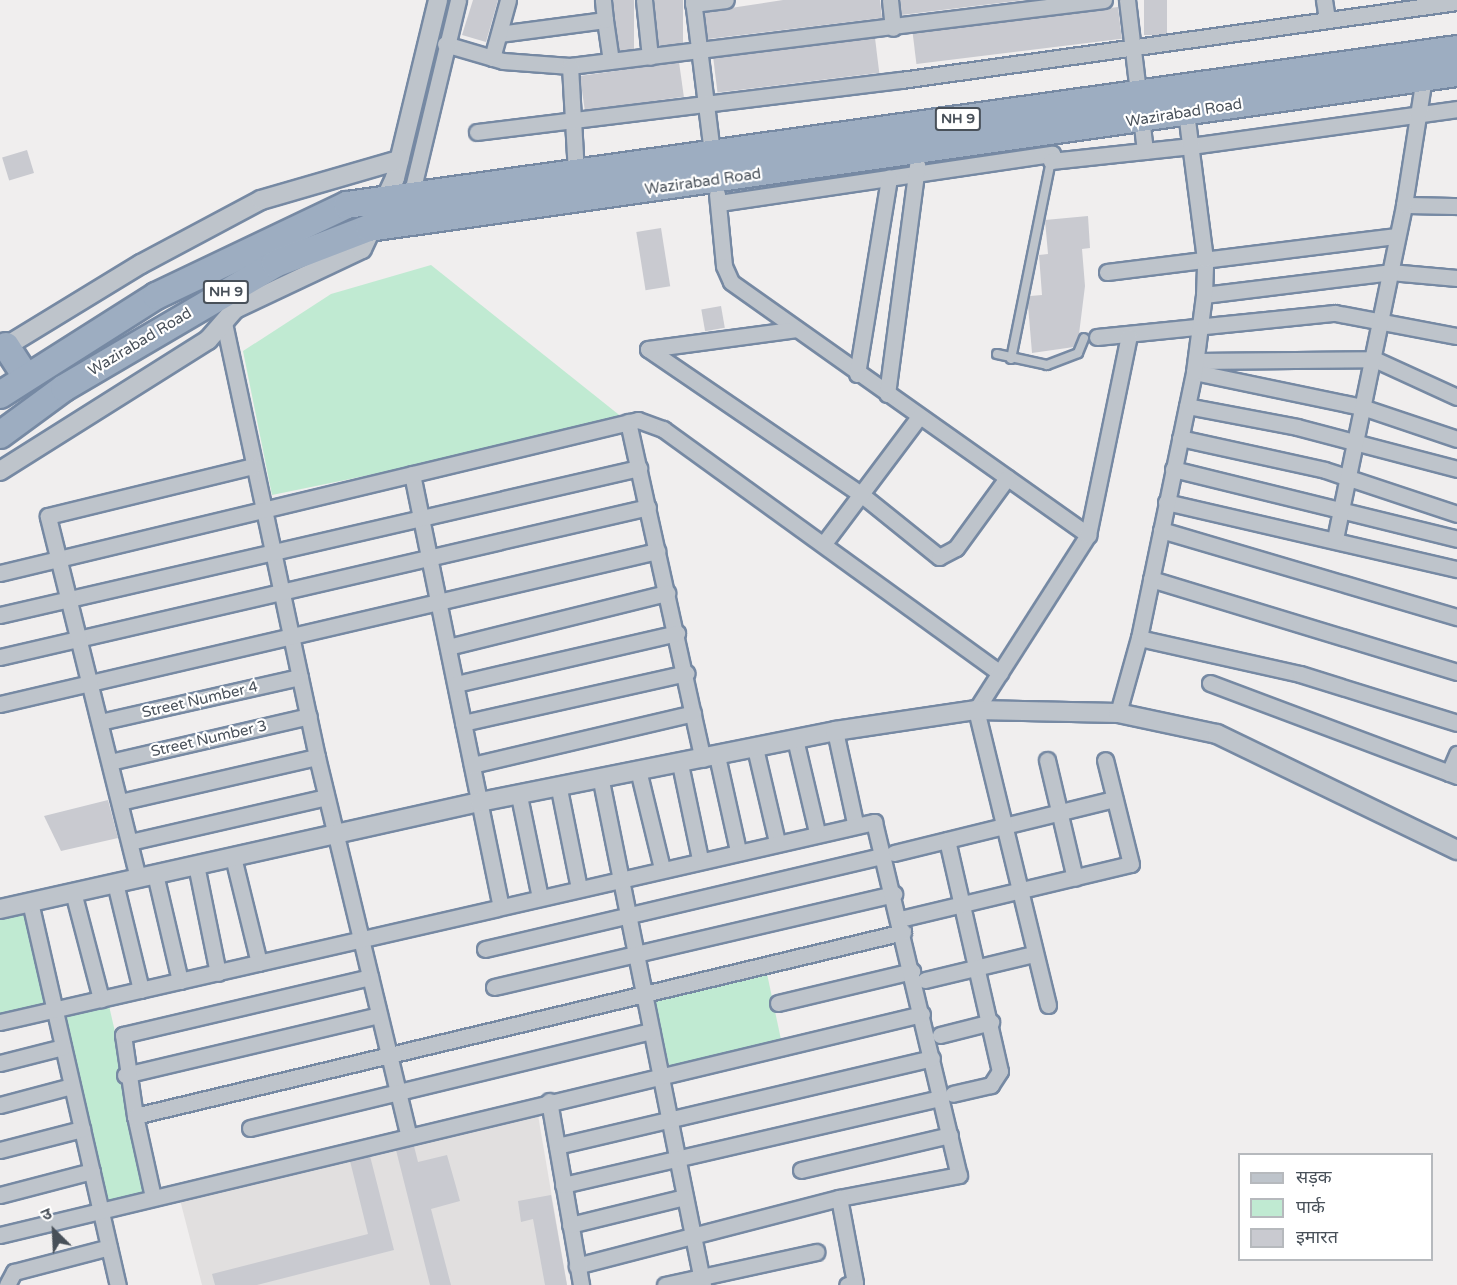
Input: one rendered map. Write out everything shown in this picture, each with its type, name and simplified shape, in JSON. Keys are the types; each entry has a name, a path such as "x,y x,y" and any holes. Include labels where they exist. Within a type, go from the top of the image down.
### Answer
{"highway":[{"name":"Wazirabad Road","path":"0,435 64,388 369,228 405,221 717,192 917,163 1142,107 1186,112 1425,65 1457,49"},
{"name":"Wazirabad Road","path":"0,394 156,296 236,255 347,205 399,195 576,173 712,152 1142,107 1425,65 1457,73"},
{"path":"235,300 236,255"},
{"path":"3,348 26,376"}],"street":[{"path":"405,221 399,195 399,160 438,0"},
{"path":"369,228 399,195 458,0"},
{"path":"492,58 508,0"},
{"path":"603,0 610,61"},
{"path":"644,0 650,57"},
{"path":"726,0 693,2 724,267 731,282 857,374 1088,535"},
{"path":"890,0 893,28"},
{"path":"445,44 492,58 570,66 893,28 1104,0"},
{"path":"1127,0 1135,46 1145,151"},
{"path":"1324,0 1327,19"},
{"path":"477,132 704,105 1457,2"},
{"path":"499,34 605,20"},
{"path":"1335,538 1404,206 1421,114 1425,65"},
{"path":"570,66 571,121 576,173"},
{"path":"717,192 889,178 917,163 1052,154 1051,161 1191,146 1457,109"},
{"path":"1118,713 1139,638 1187,406 1195,367 1204,295 1205,259 1186,112"},
{"path":"3,348 141,264 261,200 308,182 399,160"},
{"path":"887,394 917,163"},
{"path":"857,374 889,178"},
{"path":"1404,206 1457,206"},
{"path":"1107,272 1397,236"},
{"path":"1204,295 1390,272 1457,278"},
{"path":"235,300 253,466 334,835 408,1134"},
{"path":"0,471 208,340 235,300"},
{"path":"1090,338 1200,330 1335,313 1457,336"},
{"path":"797,329 648,349 862,495 945,557 1007,478"},
{"path":"1048,1005 1033,954 976,710 1088,535 1129,336"},
{"path":"1195,367 1374,359 1457,397"},
{"path":"1195,367 1362,407 1457,439"},
{"path":"1187,406 1355,442 1457,469"},
{"path":"825,542 919,417"},
{"path":"0,573 263,512 628,422 651,422 825,542 1000,672"},
{"path":"628,422 686,673 693,713 710,757 738,851"},
{"path":"1180,438 1348,476 1457,514"},
{"path":"180,981 147,876 130,842 48,516 253,466"},
{"path":"0,615 273,555 639,468"},
{"path":"1173,469 1457,539"},
{"path":"412,474 501,906"},
{"path":"1166,502 1335,538 1457,569"},
{"path":"0,657 648,507"},
{"path":"1161,530 1457,618"},
{"path":"0,704 292,638 657,551"},
{"path":"1151,579 1457,672"},
{"path":"448,647 667,593"},
{"path":"456,684 677,633"},
{"path":"1139,638 1300,674 1457,723"},
{"path":"463,723 686,673"},
{"name":"Street Number 4","path":"100,722 300,677"},
{"path":"1210,683 1453,775 1457,754"},
{"path":"0,909 480,802 639,774 835,731 976,710 1118,713 1217,734 1457,850"},
{"path":"472,765 693,713"},
{"name":"Street Number 3","path":"110,762 309,716"},
{"path":"835,731 855,823"},
{"path":"795,739 817,832"},
{"path":"754,748 777,842"},
{"path":"120,802 317,758"},
{"path":"1047,760 1075,878"},
{"path":"135,1116 388,1053 644,996 901,926 962,904 1131,864 1105,760"},
{"path":"680,764 700,859"},
{"path":"639,774 662,868"},
{"path":"600,781 702,1281"},
{"path":"559,789 579,888"},
{"path":"519,796 540,897"},
{"path":"130,842 326,797"},
{"path":"485,949 1114,799"},
{"path":"0,1022 361,941 855,823 874,822 890,854 894,894 932,1058 947,1096 950,1135 959,1174 839,1198 694,1239 577,1266"},
{"path":"563,1185 947,1096 999,1078 991,1022 947,840"},
{"path":"233,857 260,963"},
{"path":"195,865 218,973"},
{"path":"115,883 141,990"},
{"path":"73,892 100,999"},
{"path":"494,987 894,894"},
{"path":"30,902 118,1285"},
{"path":"925,980 1033,954"},
{"path":"778,1003 912,971"},
{"path":"153,1197 125,1075 123,1035 369,977"},
{"path":"0,1235 408,1134 922,1014"},
{"path":"125,1075 379,1015"},
{"path":"940,1035 991,1022"},
{"path":"250,1128 651,1031"},
{"path":"0,1063 63,1047"},
{"path":"557,1146 932,1058"},
{"path":"0,1105 72,1086"},
{"path":"549,1101 581,1285"},
{"path":"0,1150 82,1129"},
{"path":"801,1170 950,1135"},
{"path":"0,1195 92,1171"},
{"path":"570,1225 685,1197"},
{"path":"839,1198 855,1283 847,1285"},
{"path":"7,1285 14,1272 109,1247"},
{"path":"665,1285 702,1281 816,1252"}],"lane":[{"path":"1011,358 1051,161"},
{"path":"997,354 1047,365 1066,361 1078,353 1090,338"}],"shaded area":[{"path":"538,1115 567,1285 202,1285 180,1200"}],"green space":[{"path":"431,265 628,422 272,495 243,351 331,294"},
{"path":"30,902 55,1009 107,997 153,1197 101,1209 55,1010 0,1022 0,909"},
{"path":"766,969 783,1050 671,1074 654,993"}],"building":[{"path":"473,0 498,0 486,42 462,35"},
{"path":"613,0 634,0 634,50 613,50"},
{"path":"654,0 683,0 683,45 654,45"},
{"path":"783,0 880,0 882,18 708,39 704,12"},
{"path":"900,0 1025,0 901,15"},
{"path":"1144,0 1167,0 1167,35 1144,35"},
{"path":"1118,7 1122,39 916,64 913,32"},
{"path":"875,38 879,73 717,93 713,58"},
{"path":"679,62 684,97 585,111 580,76"},
{"path":"27,150 34,173 9,181 2,158"},
{"path":"1088,216 1090,248 1082,249 1085,286 1079,334 1074,347 1032,353 1028,305 1030,296 1042,295 1039,255 1048,254 1045,220"},
{"path":"661,228 670,286 646,290 636,232"},
{"path":"721,306 725,328 705,331 701,309"},
{"path":"108,800 118,838 61,851 44,816"},
{"path":"414,1146 418,1162 447,1155 460,1201 431,1209 451,1285 430,1285 396,1150"},
{"path":"370,1156 394,1250 257,1285 215,1285 212,1274 368,1234 350,1161"},
{"path":"551,1195 567,1285 545,1285 533,1219 521,1222 518,1201"}]}
